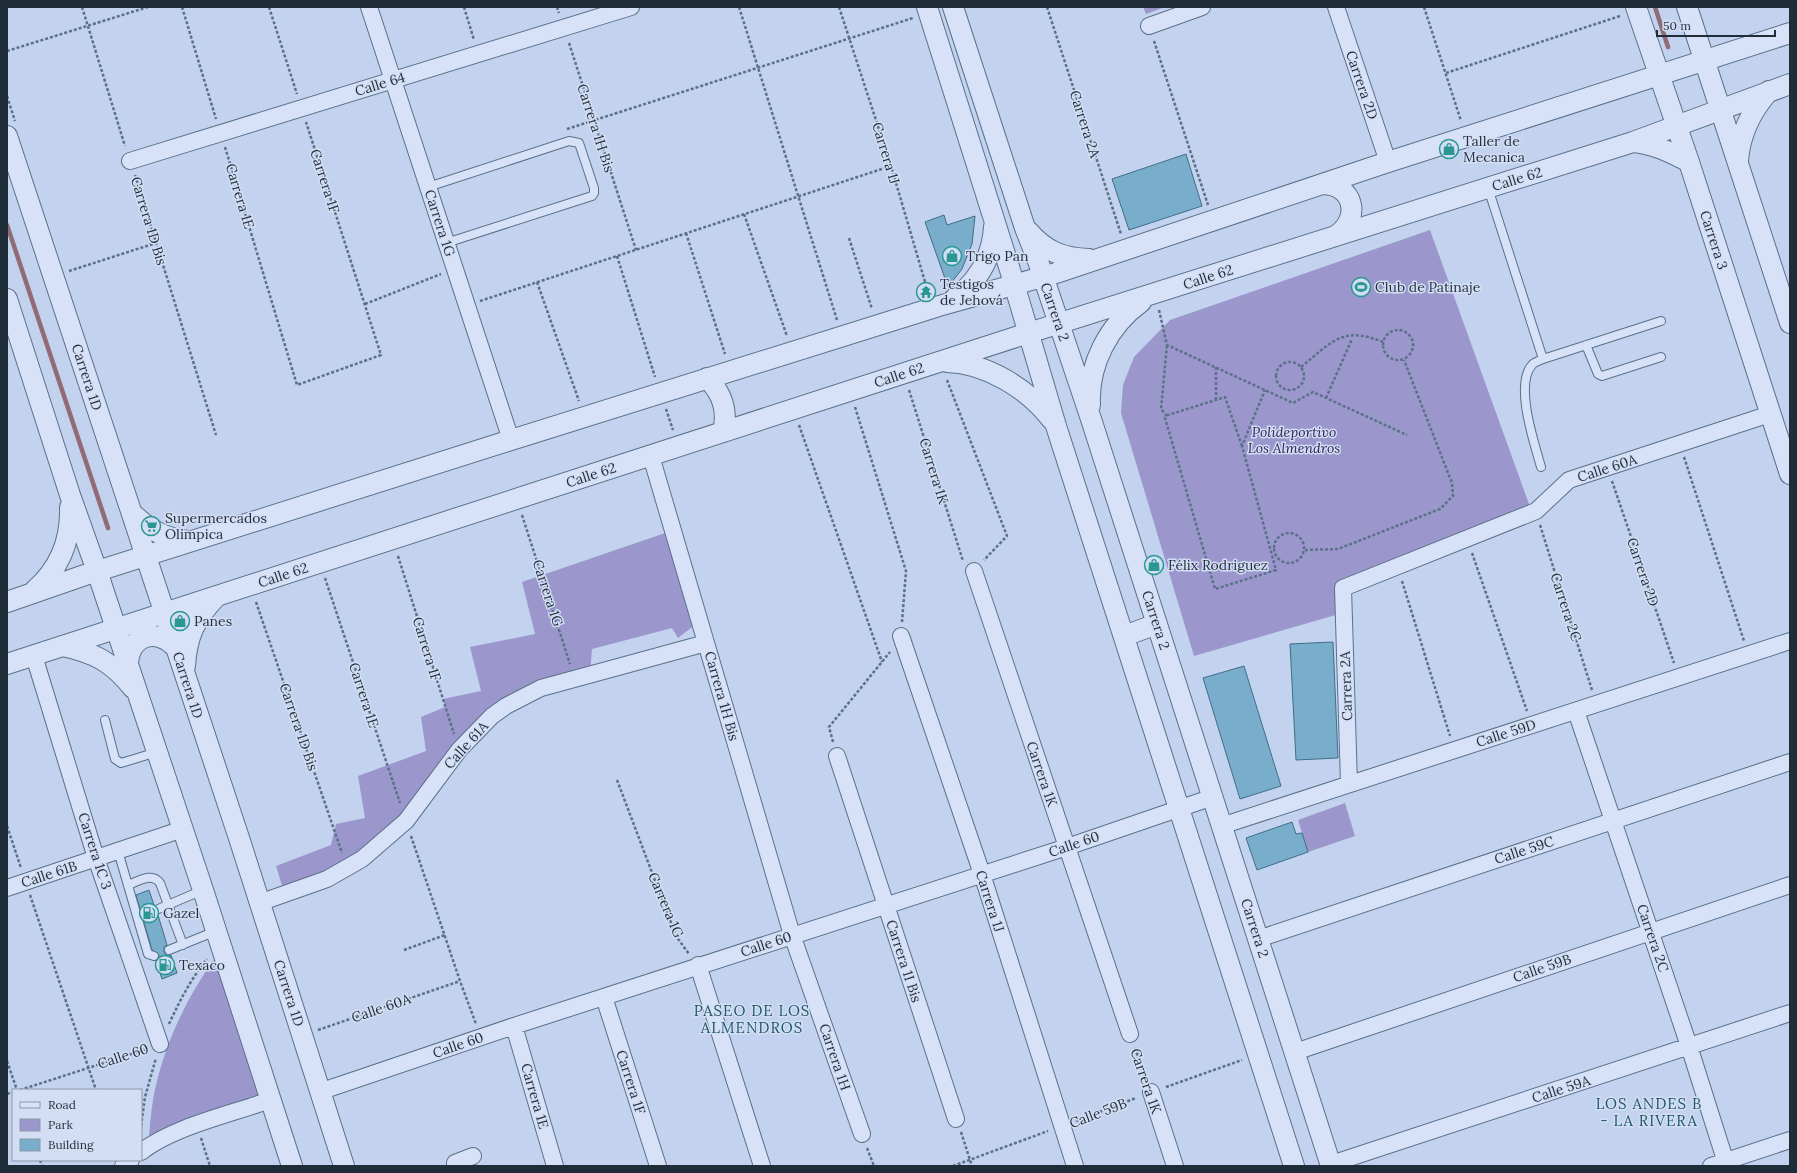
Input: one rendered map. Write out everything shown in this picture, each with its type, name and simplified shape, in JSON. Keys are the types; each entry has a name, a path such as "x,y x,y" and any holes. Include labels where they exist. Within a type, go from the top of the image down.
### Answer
{"street":[{"name":"Carrera 1G","path":"369,7 510,440"},
{"name":"Calle 64","path":"130,161 631,7"},
{"name":"Carrera 2","path":"953,7 1025,228 1043,276 1091,419 1331,1165"},
{"path":"1149,26 1202,7"},
{"name":"Carrera 2D","path":"1336,7 1388,162"},
{"path":"928,10 994,219 1056,426 1294,1166"},
{"path":"1688,10 1694,24 1702,34 1712,42 1726,47 1741,48 1755,44"},
{"path":"1688,10 1790,323"},
{"name":"Carrera 3","path":"1630,11 1658,76 1677,126 1790,474"},
{"path":"7,602 189,541 707,378 933,300 1014,285 1043,276 1388,162 1790,33"},
{"name":"Calle 62","path":"7,664 723,432 943,368 1029,333 1059,324 1154,303 1337,236 1633,142 1790,84"},
{"path":"1738,161 1739,148 1747,124 1760,101 1769,91"},
{"name":"Carrera 1D","path":"7,136 177,649 344,1166"},
{"path":"1633,142 1663,149 1689,162"},
{"path":"1324,184 1331,184 1344,192 1351,204 1352,212 1348,226 1337,236"},
{"path":"933,300 953,300 966,291 977,279 985,266 990,251 994,219"},
{"path":"1025,228 1037,242 1054,252 1072,258 1099,257"},
{"path":"7,299 70,495 97,571 219,938 292,1166"},
{"path":"1091,419 1090,398 1092,378 1097,358 1106,340 1122,318 1132,308 1154,303"},
{"path":"943,368 957,362 974,366 1005,380 1033,400 1046,412 1056,426"},
{"path":"707,378 714,385 724,403 725,418 723,432"},
{"name":"Calle 60A","path":"1343,588 1536,511 1569,480 1770,414"},
{"name":"Carrera 1H Bis","path":"651,456 792,935"},
{"path":"32,593 54,570 62,556 68,534 70,495"},
{"path":"132,513 140,521 158,533 173,539 189,541"},
{"name":"Carrera 1K","path":"974,570 1130,1034"},
{"name":"Carrera 2A","path":"1343,588 1349,784"},
{"path":"184,673 187,644 191,630 198,617 218,596"},
{"path":"1124,636 1157,624"},
{"path":"128,665 129,655 133,646 141,639 151,635 161,636 170,641 177,649"},
{"name":"Carrera 1J","path":"901,636 982,874 1074,1166"},
{"name":"Calle 59D","path":"1221,826 1790,641"},
{"name":"Calle 61A","path":"259,903 327,879 362,859 406,821 459,750 492,716 506,706 541,688 706,643"},
{"path":"63,646 84,651 106,661 118,670 138,694"},
{"name":"Carrera 1C 3","path":"34,656 96,858 160,1044"},
{"name":"Carrera 2C","path":"1576,711 1689,1046 1721,1164"},
{"name":"Carrera 1I Bis","path":"837,756 956,1119"},
{"name":"Calle 59C","path":"1258,939 1790,762"},
{"name":"Calle 60","path":"319,1092 514,1026 604,998 698,965 1067,847 1213,797"},
{"name":"Calle 61B","path":"7,888 183,829"},
{"name":"Calle 59B","path":"1295,1052 1790,885"},
{"name":"Carrera 1H","path":"792,935 862,1134"},
{"path":"698,965 762,1166"},
{"name":"Carrera 1F","path":"604,998 658,1166"},
{"name":"Calle 59A","path":"1331,1165 1790,1013"},
{"name":"Carrera 1E","path":"514,1026 555,1166"},
{"name":"Carrera 1K","path":"1151,1092 1175,1166"},
{"path":"142,1151 150,1145 196,1125 270,1100"},
{"path":"1721,1164 1790,1140"},
{"path":"456,1164 473,1156"}],"lane":[{"path":"428,187 569,141 579,143 594,188 594,193 592,196 446,243"},
{"path":"1488,188 1543,359"},
{"path":"1541,467 1527,419 1525,390 1532,364 1543,359 1661,321"},
{"path":"1586,345 1598,374 1602,376 1661,357"},
{"path":"105,720 115,759 118,762 121,763 157,752"},
{"path":"118,851 139,916 148,954 154,956"},
{"path":"128,885 152,876 157,878 183,945"},
{"path":"156,910 203,890"},
{"path":"169,950 183,945 219,938"}],"path":[{"name":"Carrera 1D Bis","path":"82,7 216,435"},
{"path":"7,51 148,7"},
{"name":"Carrera 1E","path":"182,7 298,385 381,355"},
{"name":"Carrera 1F","path":"269,7 381,355"},
{"path":"464,7 478,54"},
{"name":"Carrera 1H Bis","path":"557,7 636,250"},
{"path":"739,7 837,321"},
{"name":"Carrera 1J","path":"839,7 933,300"},
{"name":"Carrera 2A","path":"1047,7 1123,240"},
{"path":"1424,7 1464,127"},
{"path":"564,130 849,39 928,10"},
{"path":"1446,73 1630,11"},
{"path":"1149,26 1210,211"},
{"path":"474,303 891,166"},
{"path":"744,214 789,343"},
{"path":"686,233 725,355"},
{"path":"849,238 872,310"},
{"path":"53,276 156,243"},
{"path":"617,256 679,447"},
{"path":"365,304 454,269"},
{"path":"537,282 581,407"},
{"path":"1154,303 1167,345 1161,409 1167,416"},
{"path":"1398,329 1405,331 1411,336 1413,350 1404,360 1393,360 1384,353 1383,342 1386,335 1391,331 1398,329"},
{"path":"1301,367 1331,341 1339,337 1347,335 1368,336 1383,342"},
{"path":"1326,398 1352,339"},
{"path":"1167,345 1293,403 1313,392 1407,435"},
{"path":"1305,550 1338,549 1440,509 1453,496 1452,483 1404,360"},
{"path":"1294,362 1301,367 1304,375 1302,384 1296,389 1287,390 1280,385 1276,377 1278,368 1285,363 1294,362"},
{"path":"1216,367 1216,400"},
{"path":"943,368 1007,536 974,570"},
{"name":"Carrera 1K","path":"907,386 962,560 974,570"},
{"path":"1242,446 1265,390"},
{"path":"1225,397 1242,446 1276,570 1215,589 1165,418 1167,416 1225,397"},
{"path":"837,756 829,727 882,662 901,636 906,571 854,403"},
{"path":"798,422 882,662"},
{"path":"1680,444 1748,654"},
{"name":"Carrera 2D","path":"1608,468 1679,677"},
{"name":"Carrera 1G","path":"521,511 575,678"},
{"name":"Carrera 2C","path":"1536,511 1597,704"},
{"path":"1293,533 1302,539 1305,550 1300,559 1291,564 1281,561 1274,552 1275,542 1283,534 1293,533"},
{"path":"1467,538 1531,725"},
{"name":"Carrera 1F","path":"398,555 459,750"},
{"path":"1398,566 1454,750"},
{"name":"Carrera 1E","path":"325,577 460,981 481,1037"},
{"name":"Carrera 1D Bis","path":"249,586 255,598 348,868"},
{"name":"Carrera 1G","path":"617,780 676,936 698,965"},
{"path":"7,826 96,1089"},
{"path":"404,950 445,935"},
{"name":"Calle 60","path":"21,1089 160,1044 179,1002 195,974 219,938"},
{"name":"Calle 60A","path":"302,1035 460,981"},
{"name":"Carrera 1K","path":"1130,1034 1151,1092"},
{"path":"142,1119 145,1097 160,1044"},
{"name":"Calle 59B","path":"953,1166 1151,1092 1242,1060"},
{"path":"7,1061 18,1089"},
{"path":"956,1119 972,1166"},
{"path":"196,1125 210,1166"}],"green space":[{"path":"1143,7 1165,7 1146,14"},
{"name":"Polideportivo Los Almendros","path":"1430,230 1529,504 1343,588 1339,614 1194,656 1121,413 1123,385 1134,357 1170,320"},
{"path":"671,531 696,624 678,638 672,628 592,649 590,674 492,716 406,821 348,868 284,892 276,866 331,845 336,824 365,818 358,776 426,751 421,717 445,707 443,699 481,691 470,647 535,634 522,582"},
{"path":"1345,803 1355,836 1308,852 1298,820"},
{"path":"215,958 261,1095 149,1137 153,1100 162,1062 176,1026 185,1008 204,974"}],"building":[{"path":"1186,154 1202,206 1129,230 1112,179"},
{"name":"Trigo Pan","path":"944,215 947,225 975,216 972,244 962,269 948,287 925,222"},
{"path":"1333,642 1338,758 1296,760 1290,644"},
{"path":"1244,666 1281,786 1240,799 1203,678"},
{"path":"1292,822 1296,834 1302,833 1308,852 1257,870 1246,838"},
{"path":"149,890 154,905 151,907 151,912 153,915 158,915 167,945 164,947 164,952 166,955 171,955 177,973 162,979 156,961 159,958 159,955 152,950 136,895"}],"waterway":[{"path":"1655,7 1668,47"},
{"path":"7,225 108,528"}],"place":[{"name":"Taller de Mecanica","path":"1449,149"},
{"name":"Trigo Pan","path":"952,256"},
{"name":"Club de Patinaje","path":"1361,287"},
{"name":"Testigos de Jehová","path":"926,292"},
{"name":"Supermercados Olimpica","path":"151,526"},
{"name":"Félix Rodriguez","path":"1154,565"},
{"name":"Panes","path":"180,621"},
{"name":"Gazel","path":"149,913"},
{"name":"Texaco","path":"165,965"}],"district":[{"name":"PASEO DE LOS ALMENDROS","path":"752,1020"},
{"name":"LOS ANDES B - LA RIVERA","path":"1649,1112"}]}
